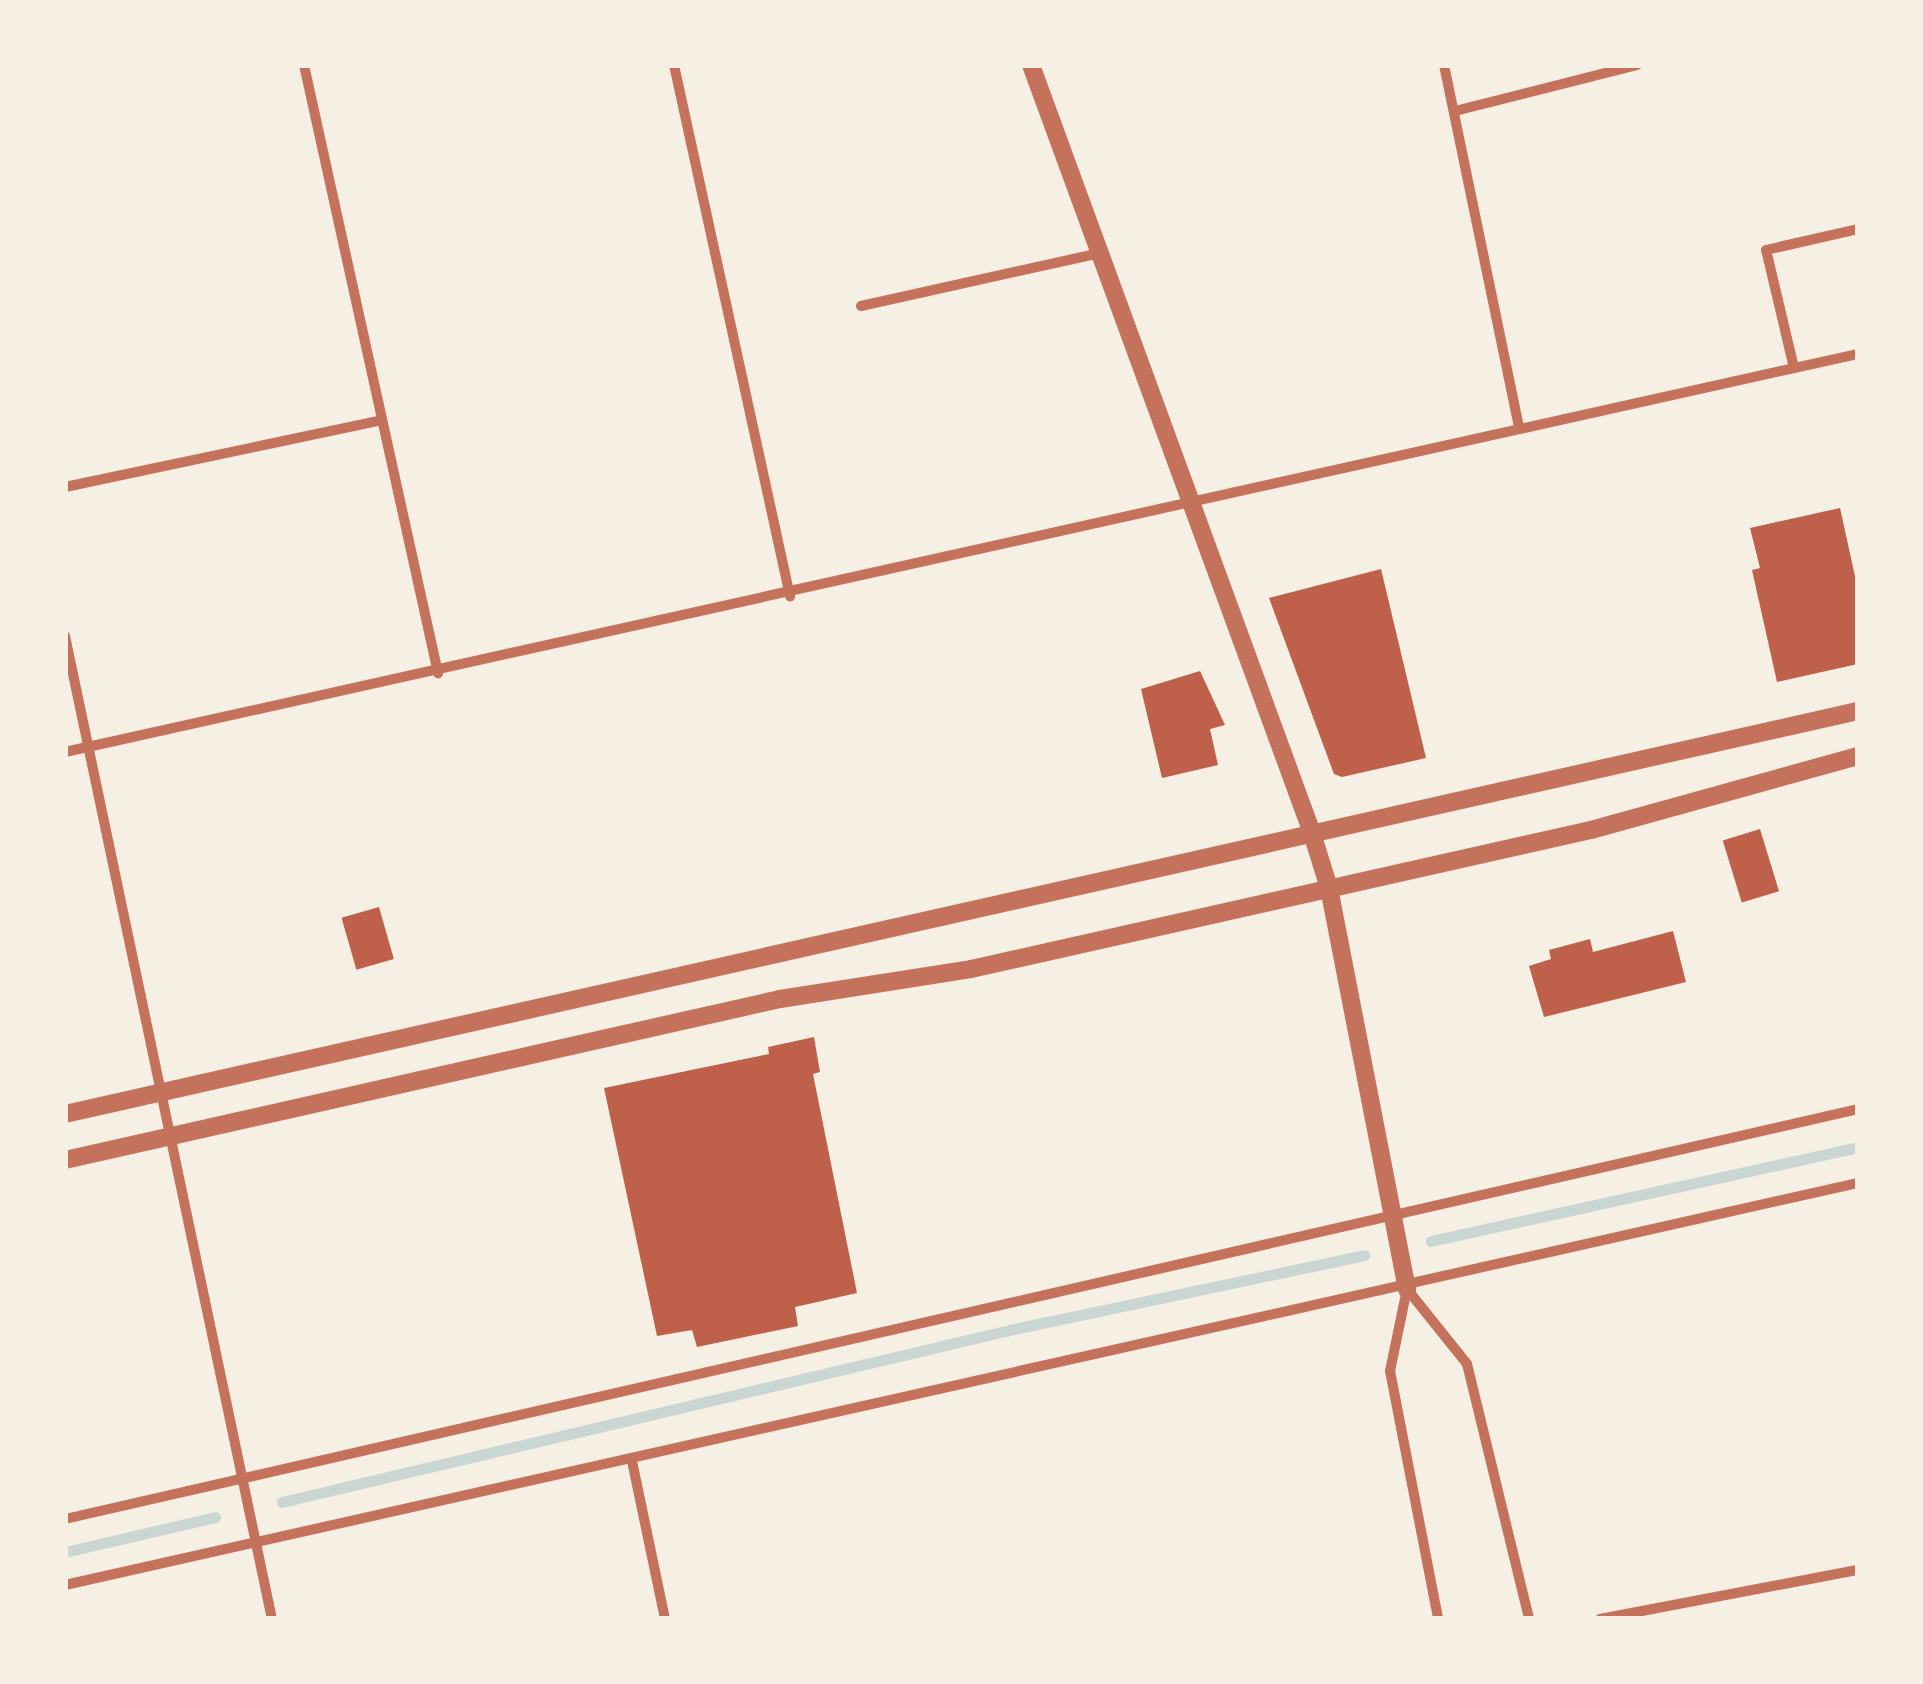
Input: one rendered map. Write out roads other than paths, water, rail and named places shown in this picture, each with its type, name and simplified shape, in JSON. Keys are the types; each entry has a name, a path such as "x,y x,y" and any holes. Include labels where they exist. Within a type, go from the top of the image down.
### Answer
{"street":[{"path":"304,65 438,673"},
{"path":"674,65 790,596"},
{"path":"1031,65 1188,504 1311,830 1328,888 1406,1289 1390,1371 1438,1619"},
{"path":"1444,65 1519,428"},
{"path":"1455,111 1637,65"},
{"path":"1794,368 1766,250 1858,229"},
{"path":"861,306 1100,254"},
{"path":"65,752 790,596 1858,354"},
{"path":"65,487 382,420"},
{"path":"65,636 272,1619"},
{"path":"65,1114 1311,830 1858,711"},
{"path":"65,1160 780,999 971,969 1590,830 1858,756"},
{"path":"65,1520 1858,1109"},
{"path":"65,1586 256,1547 1406,1289 1858,1183"},
{"path":"1406,1289 1466,1364 1530,1619"},
{"path":"632,1461 665,1619"},
{"path":"1600,1619 1858,1570"}],"waterway":[{"path":"1431,1241 1858,1147"},
{"path":"282,1502 1014,1329 1364,1255"},
{"path":"65,1552 215,1517"}]}
